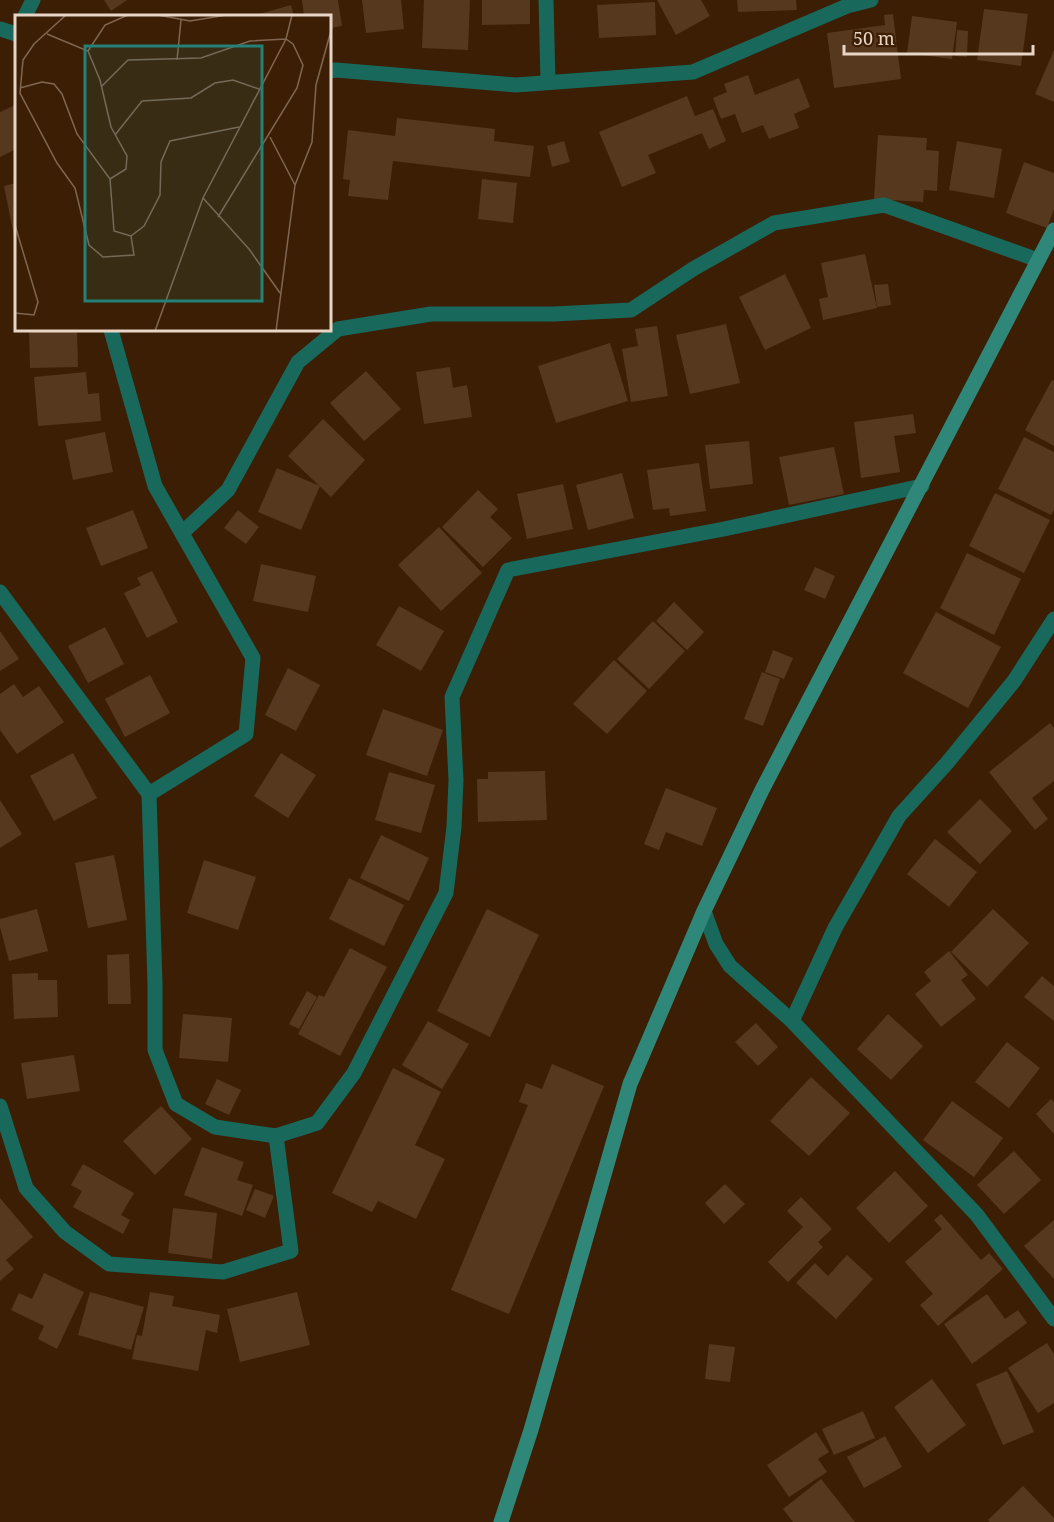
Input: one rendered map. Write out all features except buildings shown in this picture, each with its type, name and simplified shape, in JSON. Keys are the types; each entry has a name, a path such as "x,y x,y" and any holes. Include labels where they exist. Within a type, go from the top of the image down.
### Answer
{"main road":[{"path":"501,1522 531,1430 630,1084 704,911 762,790 1054,230"}],"street":[{"path":"26,15 33,0"},
{"path":"546,0 548,82"},
{"path":"332,71 516,85 693,72 847,6 871,0"},
{"path":"0,29 15,33"},
{"path":"182,533 228,490 298,362 338,329 431,314 554,314 631,310 693,269 774,223 884,205 1038,261"},
{"path":"112,332 155,486 253,658 246,734 149,794"},
{"path":"0,592 149,794 155,1050 176,1104 215,1127 276,1136 317,1123 354,1073 446,893 454,827 456,780 452,697 508,570 724,529 922,486"},
{"path":"792,1021 835,928 898,816 947,763 1014,681 1054,619"},
{"path":"704,911 716,944 730,966 792,1021 977,1215 1054,1319"},
{"path":"0,1106 26,1188 65,1232 109,1264 223,1272 291,1251 276,1136"}]}
